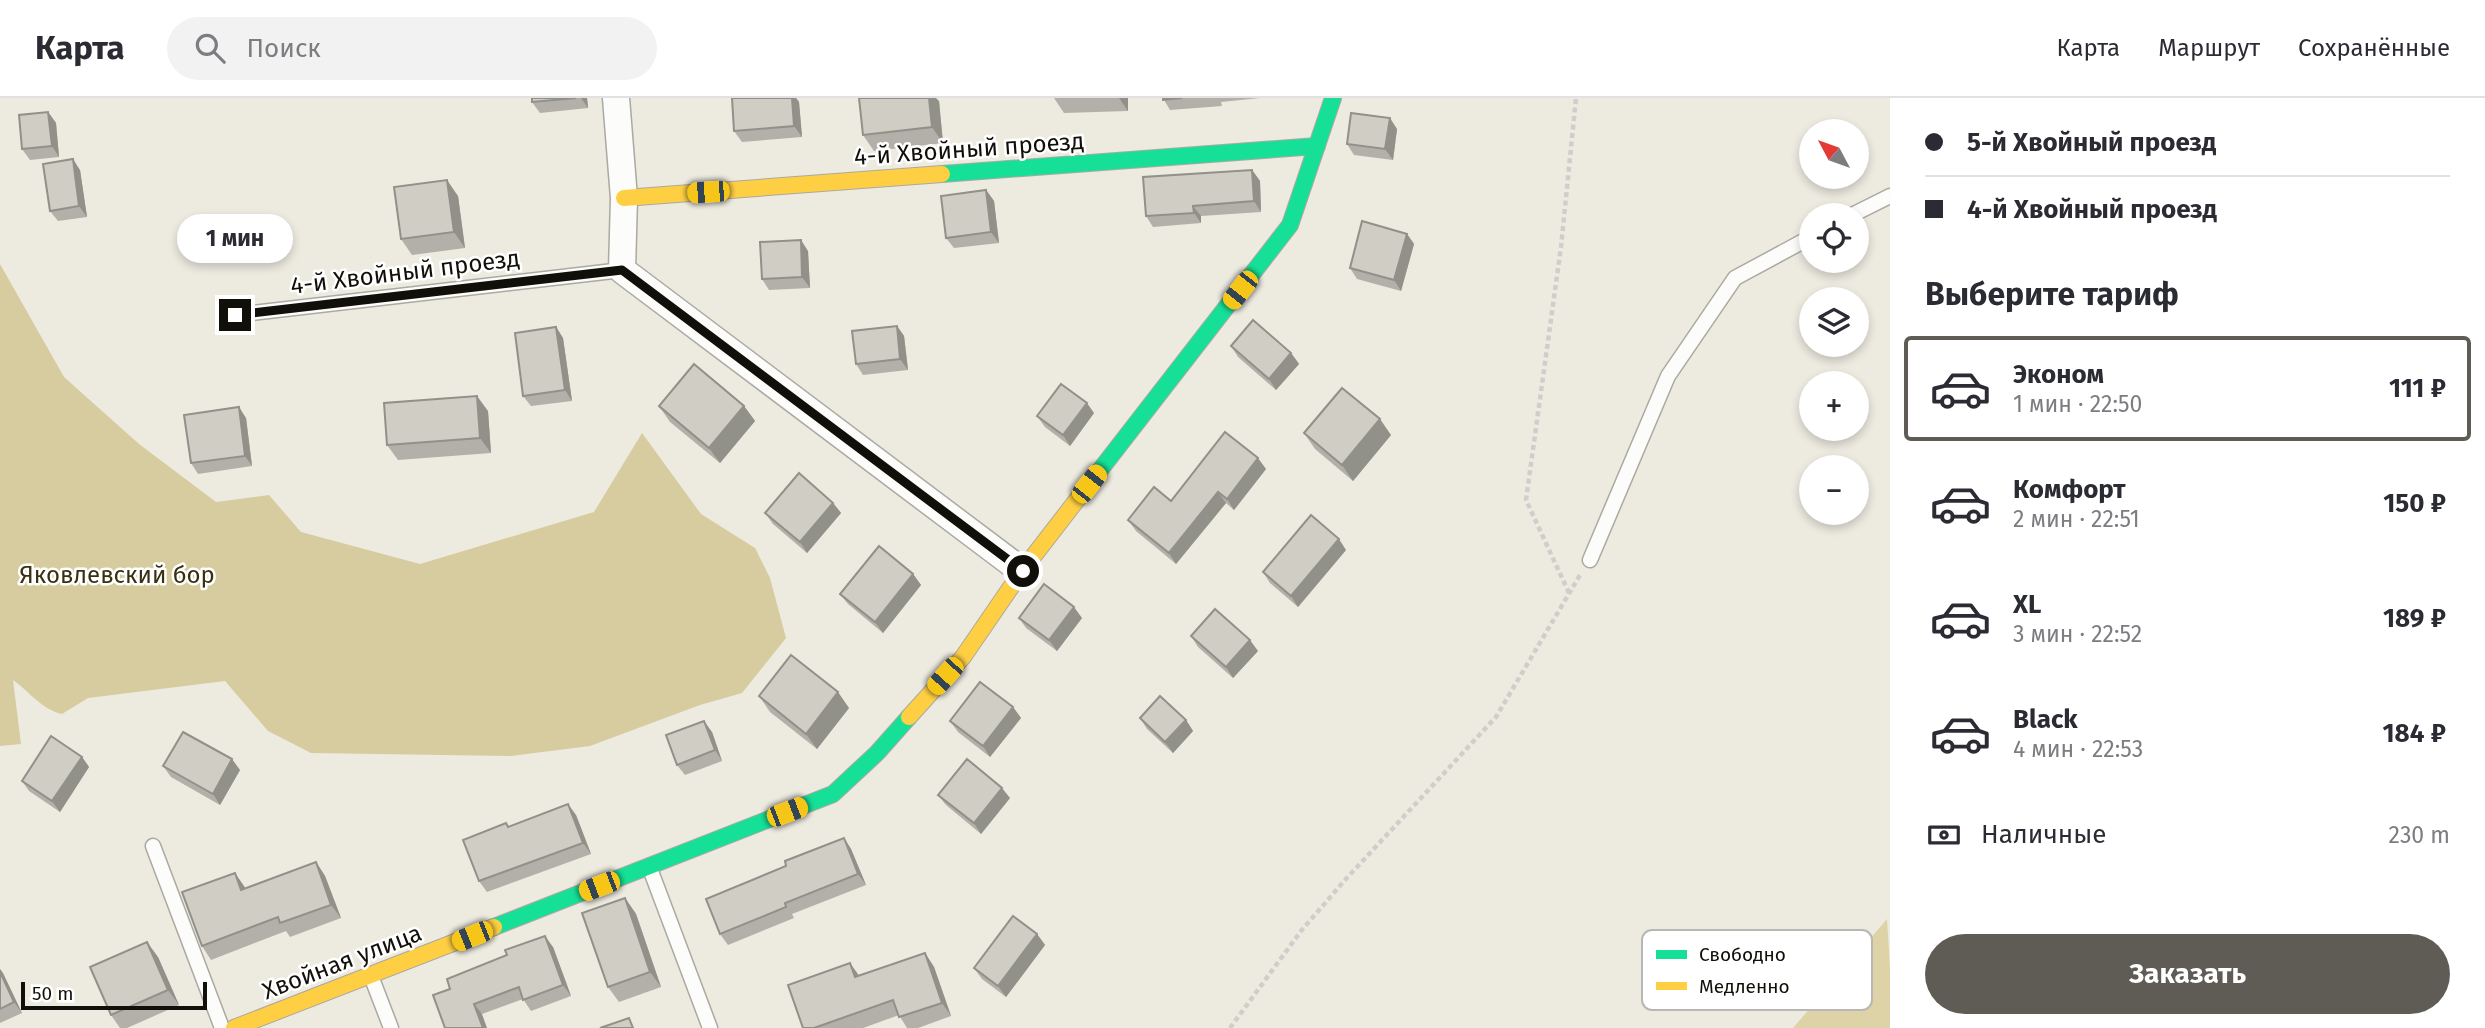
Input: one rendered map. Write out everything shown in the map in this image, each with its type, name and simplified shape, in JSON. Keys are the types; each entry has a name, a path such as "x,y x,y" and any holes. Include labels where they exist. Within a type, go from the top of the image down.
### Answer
{"street":[{"path":"616,98 624,198 622,270 1023,571"},
{"name":"Хвойная улица","path":"234,1028 833,794 877,753 962,657 1023,571 1290,225 1333,98"},
{"name":"4-й Хвойный проезд","path":"624,198 1317,146"}],"lane":[{"path":"1869,206 1890,195"},
{"path":"1590,560 1675,365 1735,278 1799,243"},
{"name":"4-й Хвойный проезд","path":"235,315 622,270"},
{"path":"153,846 222,1028"},
{"path":"649,866 710,1028"},
{"path":"371,976 391,1028"}],"path":[{"path":"1569,594 1526,500 1561,247 1576,98"},
{"path":"1230,1028 1301,930 1496,717 1590,560"}],"shaded area":[{"path":"1887,919 1890,1028 1793,1028 1809,1010 1872,1010 1872,936"}],"green space":[{"name":"Яковлевский бор","path":"0,264 64,377 139,444 216,502 269,495 301,532 420,564 594,512 642,433 701,514 755,548 770,578 786,638 742,693 700,705 590,746 511,756 311,753 268,731 225,681 88,698 62,714 42,704 13,680 21,744 0,746"}],"building":[{"path":"532,98 576,98 532,102"},
{"path":"732,98 792,98 794,126 734,131"},
{"path":"859,98 929,98 932,127 863,135"},
{"path":"48,112 52,146 22,149 19,115"},
{"path":"1351,113 1390,118 1385,149 1347,144"},
{"path":"73,159 79,206 50,211 43,164"},
{"path":"1252,170 1254,201 1193,206 1194,213 1146,216 1143,177"},
{"path":"447,180 454,232 401,239 394,187"},
{"path":"986,190 991,232 946,238 941,196"},
{"path":"1362,221 1407,234 1394,280 1350,268"},
{"path":"801,240 802,277 762,279 760,242"},
{"path":"1253,320 1291,353 1269,379 1231,346"},
{"path":"897,326 900,359 856,364 852,331"},
{"path":"556,327 565,390 523,396 515,333"},
{"path":"694,364 744,406 709,448 659,406"},
{"path":"1061,384 1087,403 1063,435 1037,416"},
{"path":"1342,388 1380,419 1342,465 1304,433"},
{"path":"477,396 480,438 387,445 384,403"},
{"path":"239,407 245,456 191,463 184,415"},
{"path":"1225,432 1258,458 1227,499 1218,492 1169,553 1128,520 1154,487 1171,501"},
{"path":"799,473 833,503 800,542 765,513"},
{"path":"1311,515 1339,539 1291,596 1263,572"},
{"path":"879,546 913,574 875,622 840,594"},
{"path":"1044,584 1074,607 1049,640 1019,618"},
{"path":"1215,609 1250,640 1226,667 1191,636"},
{"path":"791,655 838,692 806,734 759,696"},
{"path":"980,682 1013,707 983,746 950,721"},
{"path":"1160,696 1186,720 1165,742 1140,718"},
{"path":"704,721 715,750 677,765 666,735"},
{"path":"183,732 232,759 213,794 163,766"},
{"path":"51,736 82,757 52,801 22,781"},
{"path":"967,759 1002,788 974,823 938,795"},
{"path":"568,804 583,843 479,881 463,840 506,823 508,827"},
{"path":"844,838 858,874 785,903 786,907 720,934 706,899 786,866 785,861"},
{"path":"316,862 331,905 280,923 278,917 202,946 182,892 235,873 241,890"},
{"path":"625,898 650,972 608,987 582,913"},
{"path":"1013,916 1037,934 998,986 974,968"},
{"path":"545,936 563,985 523,1000 519,987 474,1004 483,1028 445,1028 433,995 450,989 447,979 507,955 505,950"},
{"path":"147,942 168,990 111,1015 90,967"},
{"path":"925,953 942,1003 899,1017 893,1000 814,1028 803,1028 788,985 850,963 855,977"},
{"path":"0,972 14,1002 0,1009"},
{"path":"629,1018 633,1028 600,1028"}],"traffic: fast":[{"path":"1083,492 1290,225 1333,98"},
{"path":"942,174 1317,146"},
{"path":"494,927 833,794 877,753 909,717"}],"traffic: slow":[{"path":"624,198 942,174"},
{"path":"909,717 963,657 1022,571 1083,492"},
{"path":"234,1028 494,927"}],"route":[{"path":"235,315 622,270 1023,571"}]}
